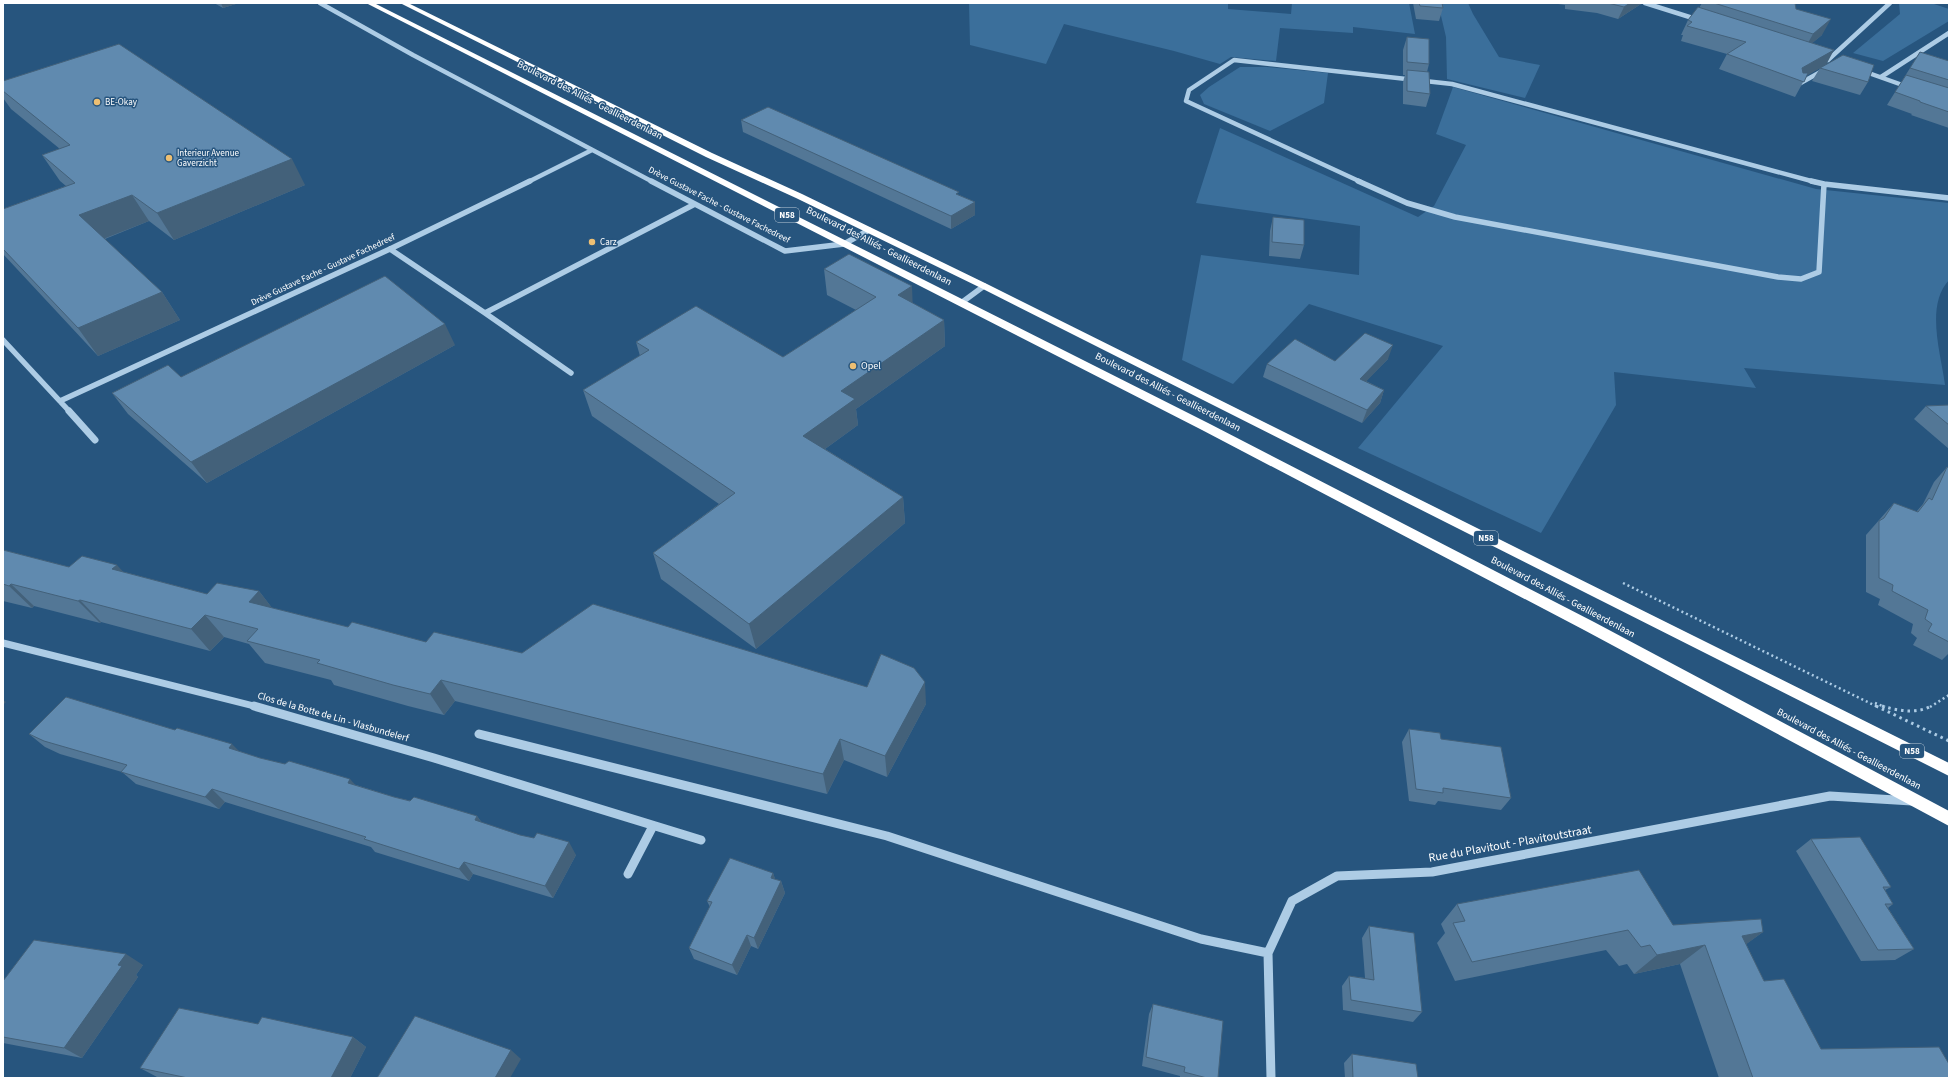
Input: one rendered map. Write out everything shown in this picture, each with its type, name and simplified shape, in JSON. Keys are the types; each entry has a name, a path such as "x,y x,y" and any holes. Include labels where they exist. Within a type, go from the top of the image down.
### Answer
{"highway":[{"name":"Boulevard des Alliés - Geallieerdenlaan","path":"369,3 1206,427 1589,626 1949,819"},
{"name":"Boulevard des Alliés - Geallieerdenlaan","path":"403,3 709,155 984,286 1949,770"}],"street":[{"name":"Drève Gustave Fache - Gustave Fachedreef","path":"320,3 413,55 786,251 844,244"},
{"path":"1645,3 1707,22"},
{"path":"1828,60 1890,3"},
{"path":"1881,77 1949,33"},
{"path":"1940,38 1949,41"},
{"path":"1822,58 1836,63"},
{"path":"1824,184 1820,272 1801,279 1778,277 1456,217 1429,210 1407,203 1186,100 1189,90 1234,60 1452,84 1824,184 1949,198"},
{"path":"1797,85 1830,66"},
{"path":"1859,70 1911,88"},
{"name":"Drève Gustave Fache - Gustave Fachedreef","path":"60,400 390,249 592,150"},
{"path":"485,313 694,204"},
{"path":"844,244 869,230"},
{"path":"390,249 571,372"},
{"path":"961,303 984,286"},
{"path":"3,340 60,400 95,440"},
{"name":"Clos de la Botte de Lin - Vlasbundelerf","path":"3,643 242,702 434,758 700,840"},
{"path":"479,734 886,836 1201,939 1268,953"},
{"name":"Rue du Plavitout - Plavitoutstraat","path":"1271,1078 1268,953 1292,901 1337,876 1432,872 1830,796 1918,802"},
{"path":"628,874 653,826"}],"path":[{"path":"1863,699 1892,709 1922,711 1949,695"}],"shaded area":[{"path":"969,3 1228,3 1228,9 1291,14 1292,3 1409,3 1415,34 1353,27 1353,33 1280,28 1276,61 1231,57 1220,64 1064,24 1046,64 970,45"},
{"path":"1438,3 1468,3 1499,57 1540,65 1525,98 1447,79 1446,37"},
{"path":"1899,3 1931,3 1949,9 1949,21 1883,61 1853,53 1900,14"},
{"path":"1240,67 1267,67 1328,73 1324,103 1270,131 1204,104 1200,95 1209,87"},
{"path":"1453,87 1816,189 1949,203 1949,280 1942,291 1936,316 1936,330 1945,385 1744,368 1756,388 1614,372 1616,405 1541,533 1358,448 1443,346 1309,304 1233,384 1182,360 1201,255 1359,275 1360,226 1196,203 1220,128 1418,217 1434,206 1466,145 1436,134"}],"building":[{"path":"1419,3 1442,3 1443,8 1420,6"},
{"path":"1608,3 1630,3 1624,7"},
{"path":"1714,3 1795,3 1796,9 1831,19 1813,34"},
{"path":"1698,7 1834,50 1802,68 1803,73 1808,73 1804,82 1727,54 1746,42 1687,26 1692,22 1688,20"},
{"path":"1407,37 1429,39 1429,64 1407,62"},
{"path":"119,44 292,159 157,213 132,195 79,215 162,292 78,328 3,249 3,209 75,183 42,155 70,145 3,91 3,81"},
{"path":"1920,52 1949,61 1949,80 1910,68"},
{"path":"1843,55 1874,65 1868,82 1820,68"},
{"path":"1407,70 1429,72 1430,94 1407,91"},
{"path":"1906,75 1949,88 1949,112 1895,92"},
{"path":"768,107 959,192 956,194 975,202 951,216 741,120"},
{"path":"1273,217 1304,220 1304,245 1272,242"},
{"path":"849,254 912,286 898,295 944,320 841,391 855,399 803,436 903,497 749,624 653,553 735,493 583,390 649,350 636,342 696,306 783,357 876,297 824,269"},
{"path":"385,276 445,324 191,462 112,393 168,365 181,377"},
{"path":"1365,333 1393,345 1360,379 1384,390 1367,410 1267,364 1295,339 1335,361"},
{"path":"1949,405 1949,425 1926,406"},
{"path":"1947,467 1949,468 1949,642 1928,631 1932,624 1925,619 1928,610 1892,591 1893,585 1879,578 1879,521 1884,518 1894,503 1918,512 1929,498 1932,500"},
{"path":"3,550 69,567 82,556 117,565 112,569 207,594 217,583 259,591 249,602 348,627 352,622 426,642 434,632 522,653 593,604 867,687 881,654 914,668 925,682 885,756 840,739 823,774 441,680 430,694 393,685 317,663 320,660 247,641 258,629 205,615 191,629 80,600 78,601 11,584 9,586 3,584"},
{"path":"66,697 175,730 177,728 232,744 229,748 260,758 285,764 289,761 350,779 348,783 394,797 410,801 414,797 477,816 475,820 520,835 534,838 537,833 569,842 545,886 464,862 459,869 364,839 366,837 212,789 205,797 121,772 127,765 44,741 29,734"},
{"path":"1409,729 1440,733 1441,739 1501,747 1511,798 1443,788 1443,793 1416,789"},
{"path":"1860,837 1891,887 1883,887 1893,904 1885,904 1914,949 1878,950 1811,839"},
{"path":"730,858 773,873 771,878 781,881 754,938 747,935 732,965 689,948 712,902 707,901"},
{"path":"1639,870 1673,925 1761,919 1763,932 1742,936 1764,981 1784,979 1821,1049 1939,1047 1949,1064 1949,1078 1753,1078 1705,945 1657,955 1650,945 1641,947 1628,930 1472,962 1453,923 1465,921 1457,904"},
{"path":"1369,926 1414,933 1422,1012 1351,1000 1349,976 1374,980"},
{"path":"34,940 126,954 118,965 122,966 64,1048 3,1037 3,981"},
{"path":"1153,1004 1223,1021 1218,1078 1207,1078 1184,1072 1185,1067 1146,1057"},
{"path":"179,1008 258,1024 262,1017 353,1037 331,1078 188,1078 140,1068"},
{"path":"415,1016 511,1050 495,1078 377,1078"},
{"path":"1352,1054 1416,1064 1418,1078 1353,1078"}],"place":[{"name":"BE-Okay","path":"97,102"},
{"name":"Interieur Avenue Gaverzicht","path":"169,158"},
{"name":"Carz","path":"592,242"},
{"name":"Opel","path":"853,366"}]}
